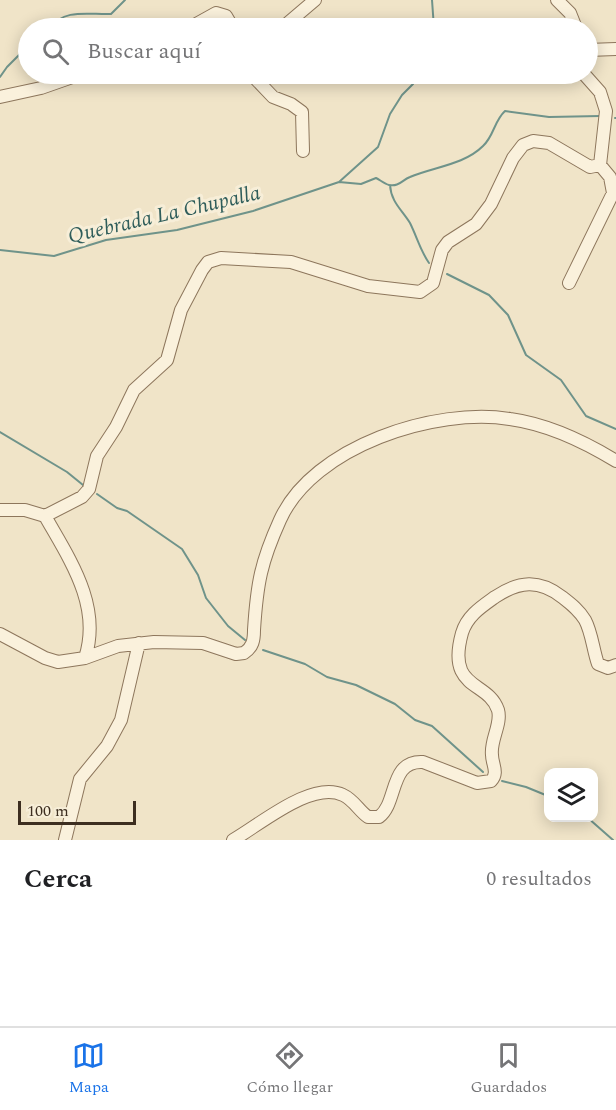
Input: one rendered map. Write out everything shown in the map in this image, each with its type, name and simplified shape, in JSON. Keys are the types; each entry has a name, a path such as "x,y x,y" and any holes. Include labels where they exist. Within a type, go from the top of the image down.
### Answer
{"street":[{"path":"294,18 315,0"},
{"path":"557,0 572,18"},
{"path":"207,18 216,13 227,18"},
{"path":"598,50 616,49"},
{"path":"0,97 52,84"},
{"path":"261,84 273,97 295,106 302,112 303,151"},
{"path":"568,284 613,193 610,177 600,165 606,111 600,92 593,84"},
{"path":"0,510 25,510 45,516 82,497 90,489 97,456 116,427 134,390 167,360 181,310 208,262 221,258 291,262 368,286 420,292 433,283 442,250 447,242 471,228 492,204 513,158 523,145 533,141 549,143 590,167 600,165"},
{"path":"0,634 51,661 62,662 85,658 118,646 139,643 203,643 236,654 250,649 254,639 258,580 284,512 298,491 319,472 348,451 370,440 420,426 498,417 538,425 616,461"},
{"path":"45,516 76,572 89,608 90,636 85,658"},
{"path":"234,840 294,801 316,792 340,794 352,801 368,817 379,817 385,812 403,769 414,762 423,762 477,783 491,781 495,774 491,748 498,719 497,709 492,701 464,677 460,665 460,642 471,616 512,587 535,583 556,592 574,606 584,618 598,664 608,668 616,665"},
{"path":"65,840 80,778 107,746 120,720 139,643"}],"waterway":[{"path":"62,18 78,14 111,14 125,0"},
{"name":"Quebrada La Chupalla","path":"432,0 433,18"},
{"path":"0,77 18,56"},
{"name":"Quebrada La Chupalla","path":"0,250 54,256 106,240 177,230 253,211 339,182 378,147 390,114 402,95 413,84"},
{"path":"339,182 361,184 376,178 387,184 395,185 407,178 458,162 483,146 505,111 549,117 600,116"},
{"path":"390,185 395,201 410,223 429,263"},
{"path":"447,274 489,295 508,315 526,355 561,380 586,416 616,429"},
{"path":"0,432 67,472 83,485"},
{"path":"97,494 117,508 127,511 182,549 198,575 206,598 228,626 245,640"},
{"path":"263,650 305,664 327,677 356,685 395,704 415,720 432,726 483,772"},
{"path":"502,781 544,794"},
{"path":"593,822 613,840"}]}
